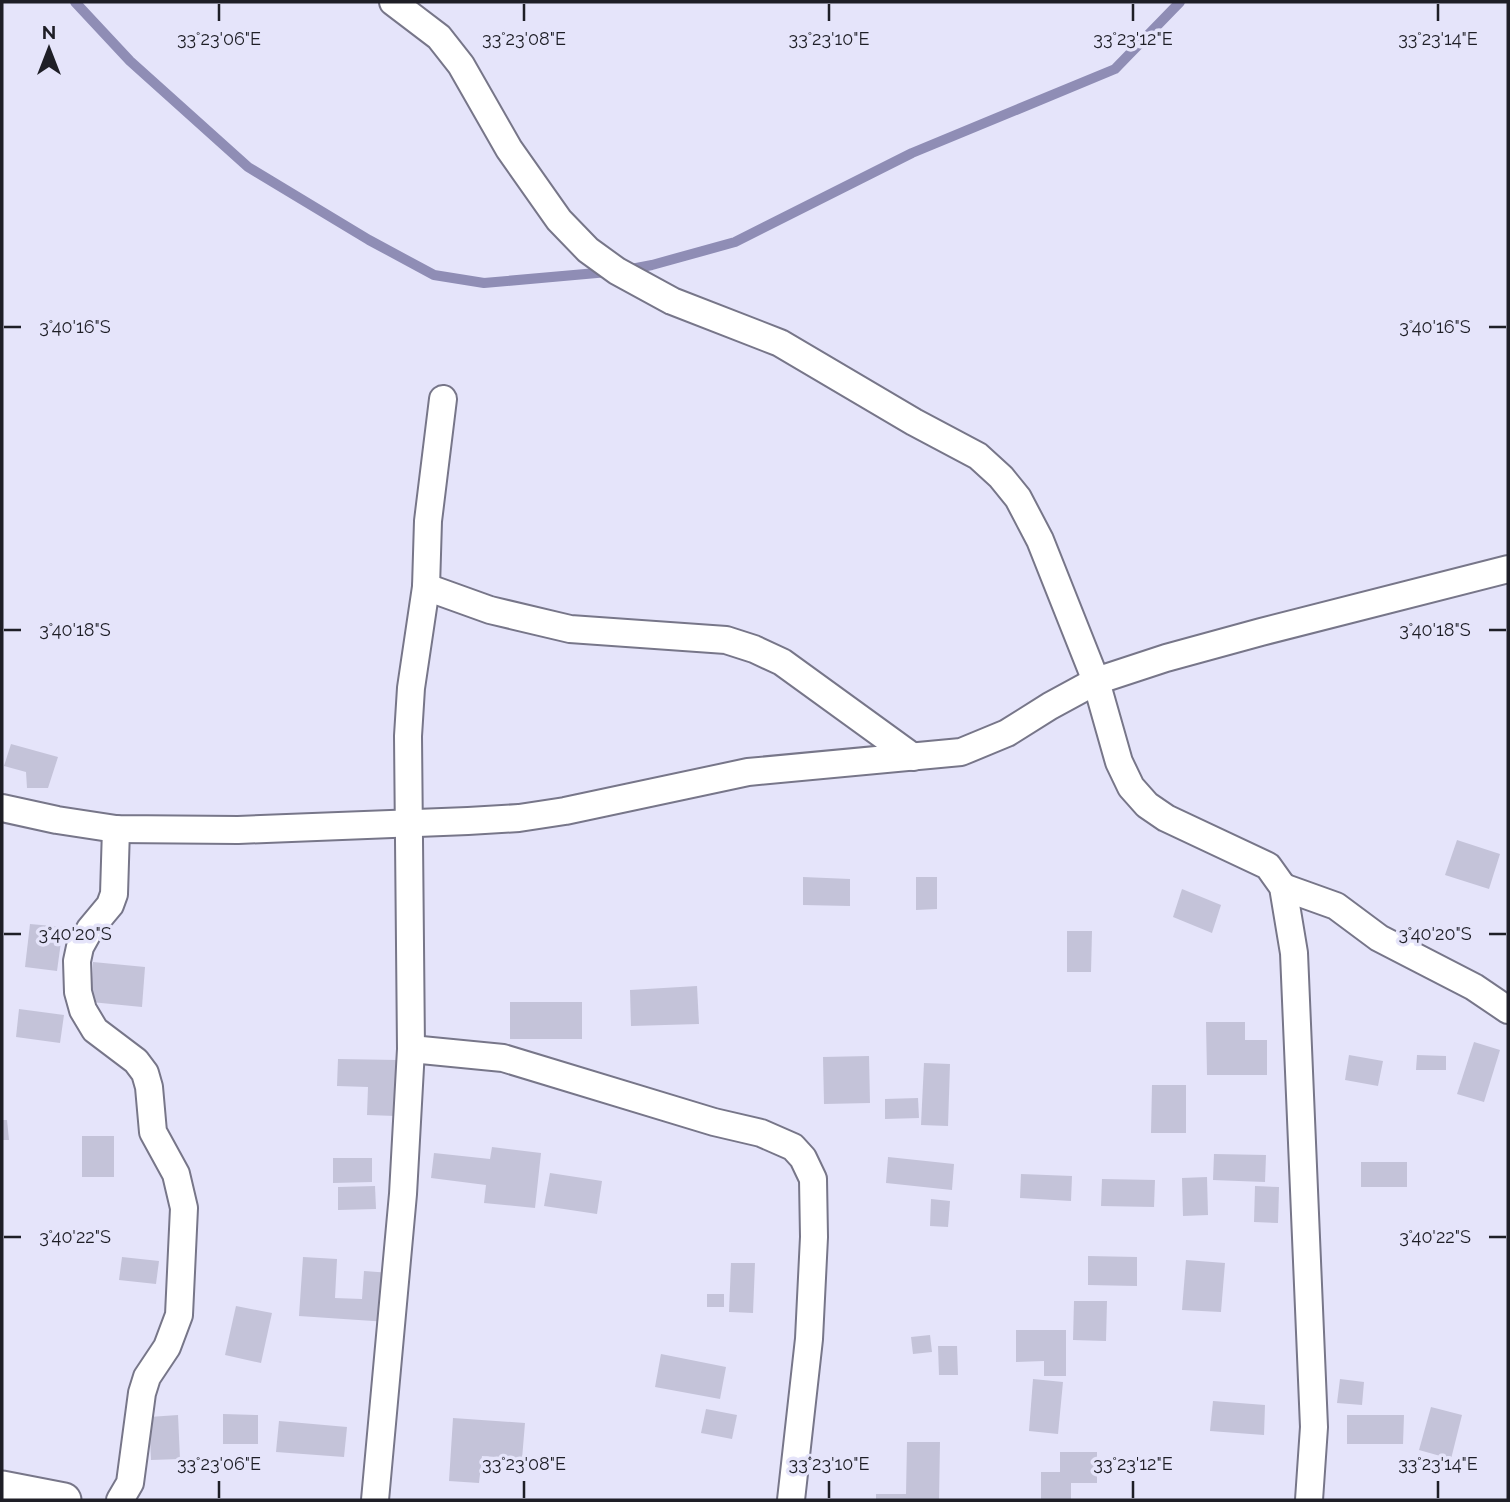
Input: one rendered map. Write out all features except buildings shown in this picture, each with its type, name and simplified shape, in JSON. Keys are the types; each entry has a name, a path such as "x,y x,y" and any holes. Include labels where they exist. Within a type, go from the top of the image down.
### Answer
{"street":[{"path":"393,2 439,37 461,65 509,149 559,220 589,250 617,271 672,301 780,343 914,422 978,456 1001,477 1018,498 1040,540 1096,681 1119,762 1131,787 1147,805 1167,818 1204,838 1268,866 1283,887 1294,953 1314,1427 1309,1500"},
{"path":"375,1500 403,1194 411,1049 406,788 408,724 426,587 428,521 443,399"},
{"path":"2,807 57,821 116,829 237,830 519,818 565,811 748,772 961,752 982,745 1096,681 1166,658 1261,632 1508,569"},
{"path":"426,587 490,610 570,629 726,640 754,649 782,662 913,757"},
{"path":"116,829 114,894 110,905 90,929 80,947 77,961 78,992 83,1010 95,1030 135,1061 145,1073 153,1132 176,1174 184,1208 179,1315 167,1347 147,1377 142,1392 130,1483 120,1500"},
{"path":"1283,887 1336,906 1379,938 1474,987 1508,1010"},
{"path":"411,1049 503,1058 688,1114 761,1133 793,1147 803,1158 813,1179 814,1237 809,1339 791,1500"},
{"path":"2,1488 64,1500"}],"waterway":[{"path":"75,2 130,61 248,167 369,240 434,275 484,283 608,272"},
{"path":"626,270 735,242 912,153 1115,69 1180,2"}]}
